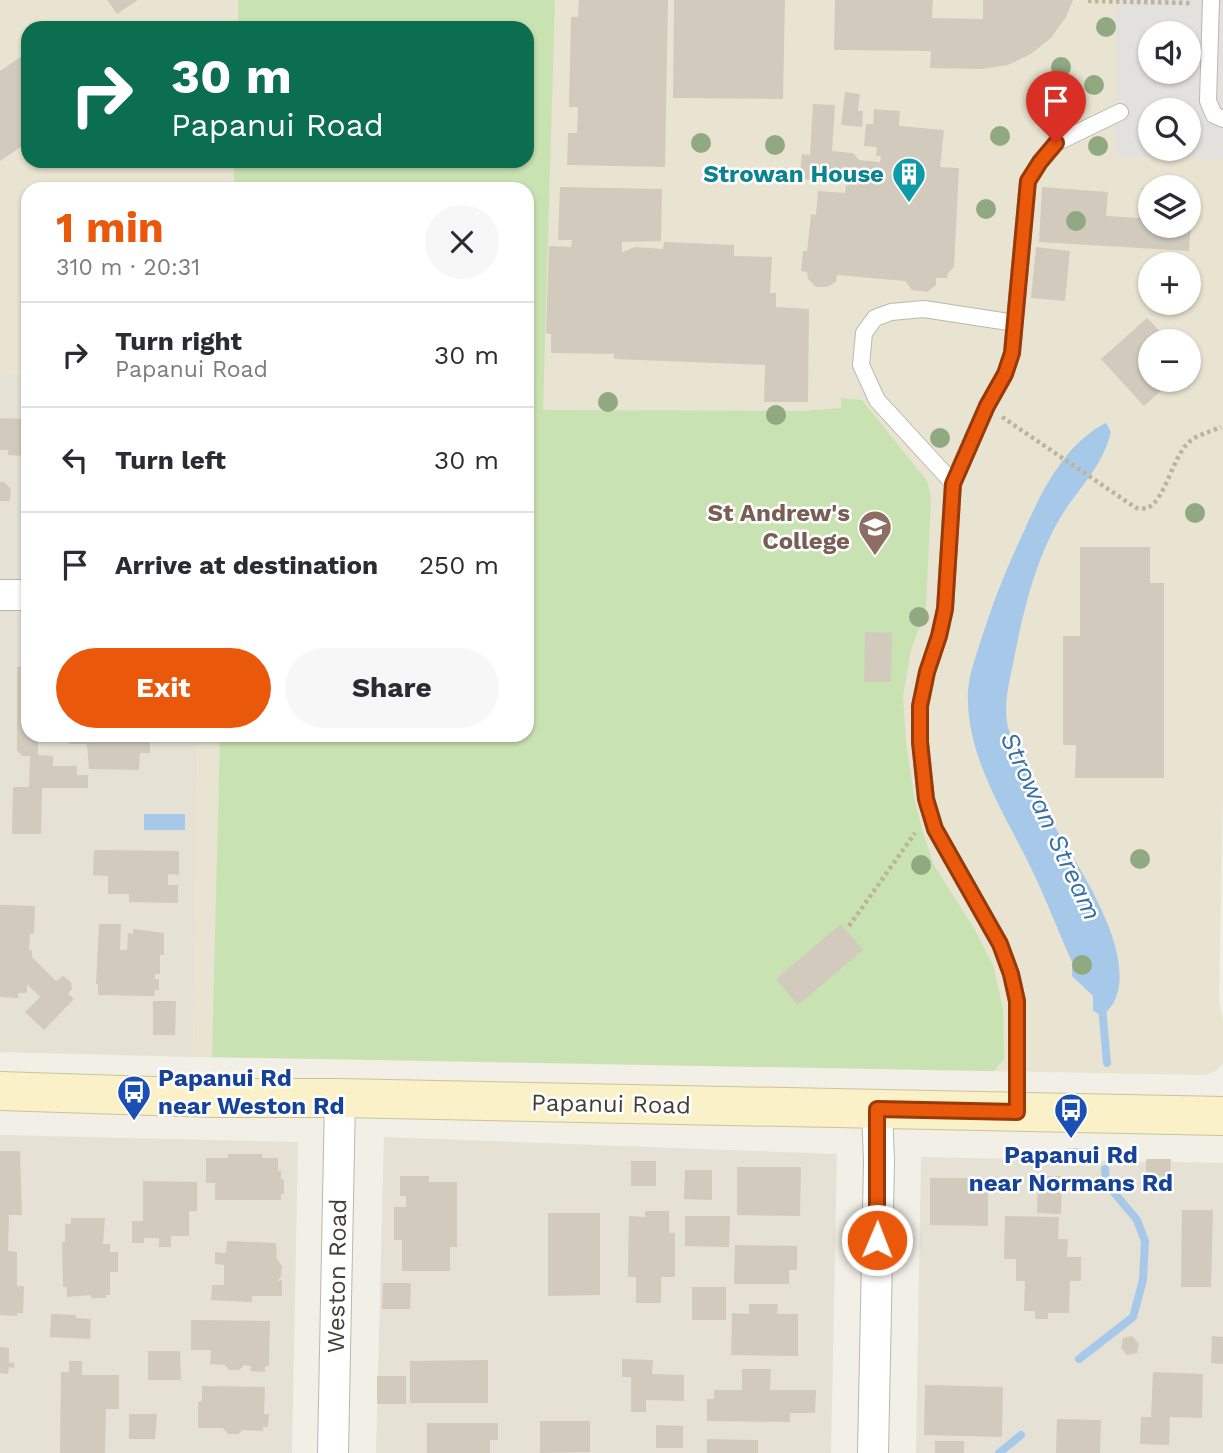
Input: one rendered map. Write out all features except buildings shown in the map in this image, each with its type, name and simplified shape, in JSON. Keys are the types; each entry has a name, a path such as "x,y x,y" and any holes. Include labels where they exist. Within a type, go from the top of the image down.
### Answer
{"main road":[{"name":"Papanui Road","path":"0,1091 214,1098 340,1098 1223,1116"}],"street":[{"path":"0,595 21,595"},
{"name":"Weston Road","path":"333,1453 340,1098"},
{"path":"873,1453 877,1109"}],"lane":[{"path":"1211,2 1208,101 1214,115 1223,119"},
{"path":"1017,1112 1017,1001 1011,974 1000,944 935,829 922,773 920,706 945,609 953,484 987,406 1005,374 1012,353 1028,181 1056,143 1120,112"},
{"path":"953,484 877,400 861,365 864,333 875,318 891,312 924,309 1015,323"}],"path":[{"path":"1088,1 1211,2"},
{"path":"1024,432 1136,508 1146,509 1154,503 1187,443 1221,428"},
{"path":"849,926 919,827 931,815"}],"shaded area":[{"name":"St Andrew's College","path":"0,0 1223,0 1223,786 1219,1002 1223,1020 1223,1063 1217,1070 1206,1075 193,1057 198,742 534,742 534,182 21,182 21,374 0,373"},
{"path":"1116,0 1223,0 1223,159 1201,158 1201,98 1138,98 1138,157 1116,156"},
{"path":"0,373 21,374 21,742 198,742 193,1057 0,1052"},
{"path":"0,1135 298,1142 292,1453 0,1453"},
{"path":"384,1137 837,1154 831,1453 376,1453"},
{"path":"921,1157 1223,1163 1223,1453 916,1453"}],"green space":[{"path":"238,0 555,0 543,410 803,411 841,408 841,398 862,400 927,481 931,496 926,610 911,650 903,696 906,741 914,797 934,865 975,930 993,965 1003,1009 1004,1059 994,1071 212,1057 220,742 534,742 534,182 234,182 234,168 534,168 534,21 238,21"}],"water":[{"path":"1106,423 1111,432 1102,456 1060,518 1036,571 1021,626 1006,707 1008,728 1033,787 1097,899 1118,956 1119,982 1113,1004 1103,1016 1093,1011 1093,996 1072,976 1072,962 1047,903 982,766 969,717 968,691 973,665 995,598 1038,500 1067,455 1092,431"},
{"path":"144,814 185,814 185,830 144,830"}],"waterway":[{"name":"Strowan Stream","path":"1102,1007 1107,1063"},
{"name":"Strowan Stream","path":"1079,1359 1133,1317 1143,1280 1145,1241 1137,1220 1106,1183 1105,1169"},
{"name":"Strowan Stream","path":"999,1453 1021,1435"}],"place":[{"name":"Strowan House","path":"909,204"},
{"name":"St Andrew's College","path":"875,557"},
{"name":"Papanui Rd near Weston Rd","path":"134,1122"},
{"name":"Papanui Rd near Normans Rd","path":"1071,1140"}],"route":[{"path":"877,1240 877,1109 1017,1112 1017,1001 1011,974 1000,944 935,829 922,773 920,706 945,609 953,484 987,406 1005,374 1012,353 1028,181 1056,143"}]}
